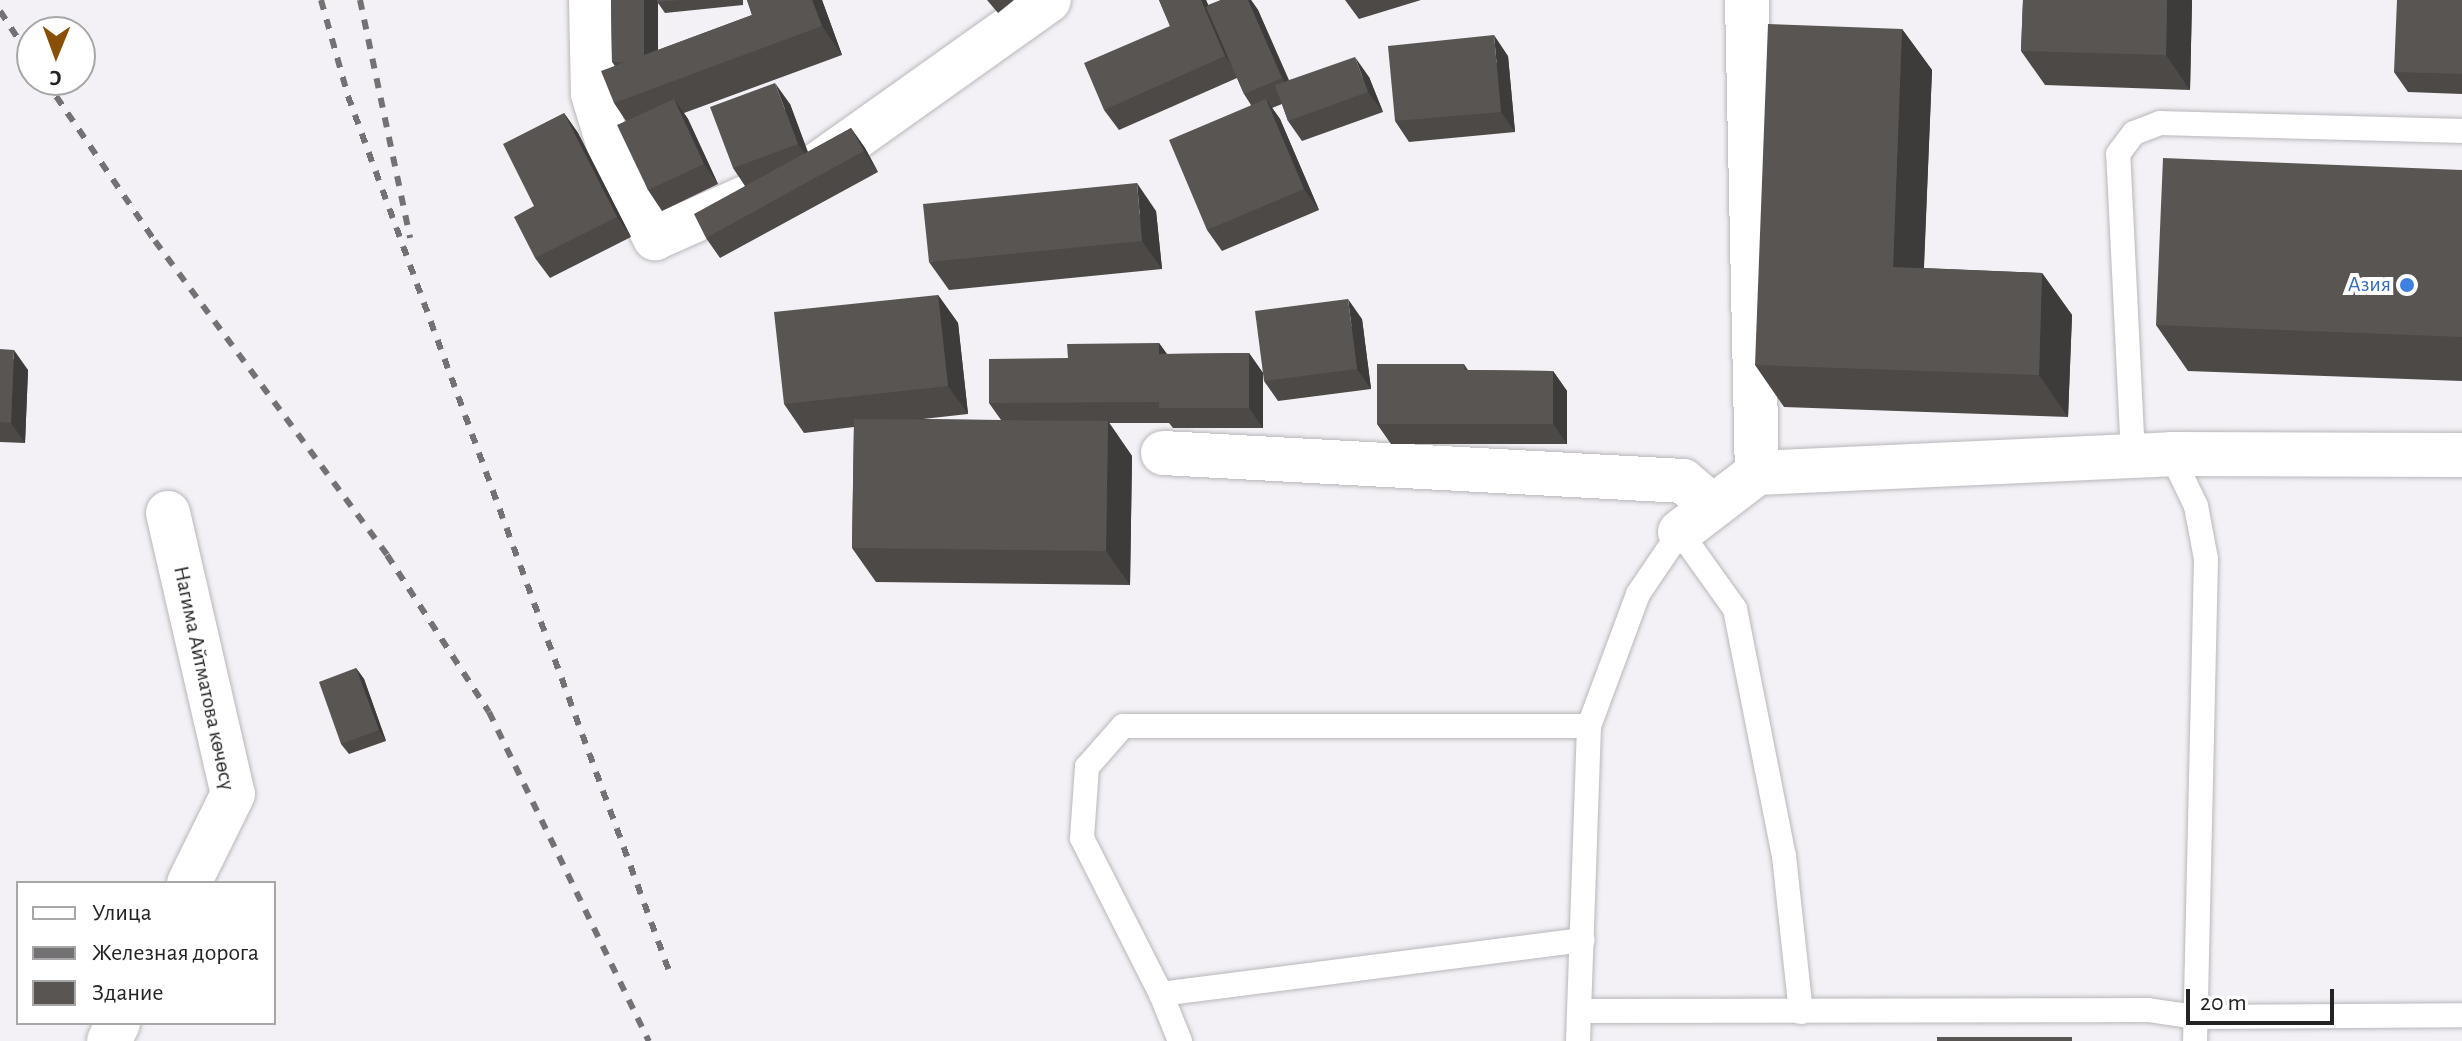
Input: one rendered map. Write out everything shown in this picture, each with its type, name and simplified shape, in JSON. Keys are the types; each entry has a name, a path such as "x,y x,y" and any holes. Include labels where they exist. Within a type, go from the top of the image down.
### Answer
{"street":[{"path":"591,0 593,94 613,160 655,238 816,167 1049,0"},
{"path":"1747,0 1757,473"},
{"path":"1163,453 1683,481 1696,519 1757,473 2152,455 2462,455"},
{"name":"Нагима Айтматова көчөсү","path":"168,513 233,794 190,881"}],"lane":[{"path":"2195,1029 2206,559 2196,506 2152,455 2118,154 2134,133 2160,123 2462,131"},
{"path":"1578,1041 1589,726 1638,594 1696,519 1735,609 1784,856 1801,1012"},
{"path":"1180,1041 1161,994 1082,838 1087,767 1123,726 1589,726"},
{"path":"1161,994 1583,940"},
{"path":"1580,1011 2148,1010 2195,1029 2462,1015"}],"building":[{"path":"611,0 644,0 644,55 626,62 612,62"},
{"path":"747,0 812,0 822,26 614,103 601,71 752,15"},
{"path":"1159,0 1201,0 1225,56 1104,110 1084,63 1170,26"},
{"path":"1221,0 1248,0 1282,78 1244,94 1206,7"},
{"path":"2023,0 2167,0 2166,55 2021,51"},
{"path":"2397,0 2462,0 2462,74 2394,72"},
{"path":"1768,24 1902,29 1893,267 2042,273 2039,375 1755,365"},
{"path":"1494,35 1501,112 1395,121 1388,46"},
{"path":"1355,57 1368,92 1288,121 1275,85"},
{"path":"775,83 798,144 733,168 710,107"},
{"path":"674,99 704,164 648,190 617,125"},
{"path":"1266,99 1304,189 1207,230 1169,140"},
{"path":"564,113 617,217 535,258 514,217 534,206 503,144"},
{"path":"851,128 864,151 706,238 694,214"},
{"path":"2163,158 2462,170 2462,337 2156,325"},
{"path":"1137,183 1142,241 929,262 923,204"},
{"path":"938,295 948,386 784,404 774,312"},
{"path":"1348,299 1357,369 1264,381 1255,311"},
{"path":"1159,343 1159,354 1249,353 1249,408 1159,408 1159,402 989,403 989,359 1068,358 1067,344"},
{"path":"0,349 14,350 11,423 0,422"},
{"path":"1377,364 1464,364 1464,370 1553,371 1553,424 1377,424"},
{"path":"854,419 1108,421 1106,551 852,548"},
{"path":"356,668 379,730 341,744 319,682"},
{"path":"1937,1037 2072,1037 2072,1041 1937,1041"}],"railway":[{"path":"321,0 348,96 669,971"},
{"path":"360,0 410,238"},
{"path":"0,11 16,36"},
{"path":"56,96 155,241 387,555 489,712 649,1041"}],"place":[{"name":"Азия","path":"2407,285"}]}
